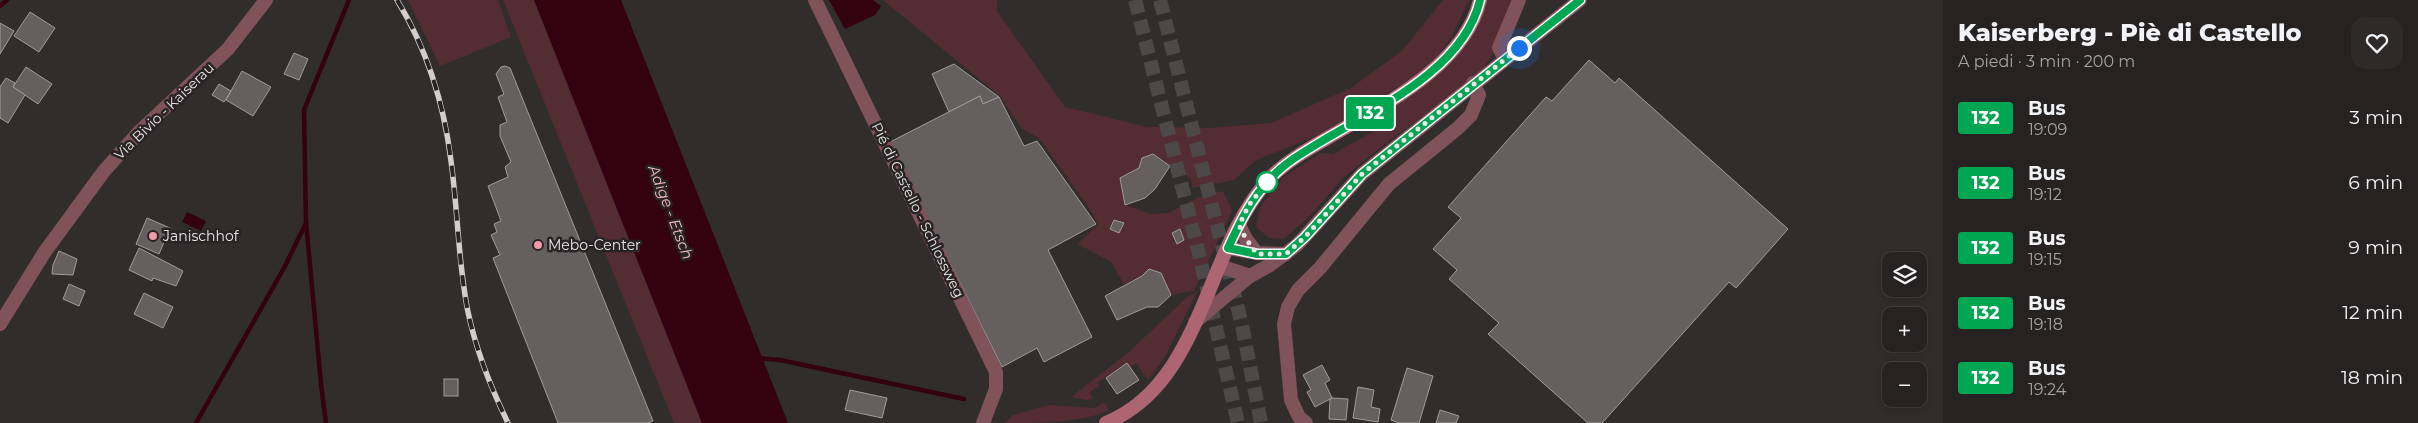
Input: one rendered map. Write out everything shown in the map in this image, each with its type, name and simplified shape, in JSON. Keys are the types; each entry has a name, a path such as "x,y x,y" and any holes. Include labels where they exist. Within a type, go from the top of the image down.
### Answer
{"main road":[{"path":"1106,423 1119,418 1146,398 1170,372 1239,225 1258,192 1273,176 1295,158 1412,86 1439,65 1459,41 1480,0"}],"street":[{"name":"Via Bivio - Kaiserau","path":"0,324 44,253 104,170 140,131 228,49 266,0"},
{"name":"Pié di Castello - Schlossweg","path":"816,0 996,372 996,388 983,423"},
{"path":"1504,59 1499,48 1519,0"},
{"path":"1195,322 1250,276 1286,254 1308,234 1362,174 1472,84 1580,0"},
{"path":"1306,423 1299,417 1291,400 1284,324 1288,306 1298,290 1320,268 1390,184 1471,115 1479,95 1472,84"},
{"path":"1239,225 1257,254"},
{"path":"1228,248 1257,254 1286,254"},
{"path":"1220,266 1250,276"}],"shaded area":[{"path":"408,0 498,0 511,37 440,66"},
{"path":"503,0 534,0 702,423 674,423"},
{"path":"883,0 997,0 997,11 1065,107 1147,127 1210,128 1271,123 1351,88 1402,51 1443,0 1469,0 1452,36 1431,66 1326,132 1256,160 1234,180 1192,188 1191,179 1153,154 1143,158 1139,168 1120,178 1125,205 1151,214 1169,213 1199,197 1223,191 1232,211 1194,291 1171,295 1149,270 1142,276 1124,284 1111,262 1078,244 1098,224 1089,208 1039,138 1022,129 1000,96"},
{"path":"1486,0 1511,0 1492,55 1478,76 1382,146 1341,180 1311,215 1284,239 1269,238 1256,227 1260,207 1282,178 1320,153 1333,154 1374,131 1389,111 1435,78 1467,45"},
{"path":"1197,292 1164,358 1148,380 1136,363 1130,367 1127,363 1097,383 1099,386 1090,392 1093,399 1086,400 1071,397 1128,353 1187,297"},
{"path":"1104,402 1109,411 1084,418 1045,422 1005,423 1013,415 1048,405 1095,408"}],"water":[{"name":"Adige - Etsch","path":"534,0 621,0 788,423 702,423"},
{"path":"829,0 873,0 881,6 875,15 845,29"},
{"path":"187,212 206,221 201,231 182,222"}],"building":[{"path":"30,12 55,28 39,52 14,36"},
{"path":"0,23 14,31 0,54"},
{"path":"294,53 308,59 299,80 284,74"},
{"path":"1589,60 1615,83 1619,78 1788,229 1736,288 1729,282 1602,423 1588,423 1488,334 1499,323 1449,279 1457,270 1433,249 1461,218 1448,207 1546,97 1552,101"},
{"path":"954,64 999,97 983,104 980,96 949,112 932,74"},
{"path":"26,67 52,84 38,104 13,87"},
{"name":"Mebo-Center","path":"501,67 510,68 653,421 648,423 558,423 493,258 500,255 491,235 497,232 494,224 501,221 488,186 508,177 505,167 511,162 500,136 500,125 507,122 498,97 504,94 496,74"},
{"path":"242,71 271,87 253,116 226,100"},
{"path":"6,78 15,83 13,87 25,95 8,123 0,118 0,87"},
{"path":"219,84 231,91 224,102 212,95"},
{"path":"980,96 983,104 999,97 1024,146 1037,141 1096,224 1048,250 1092,337 1044,362 1037,348 1002,367 890,142"},
{"path":"1153,154 1170,166 1155,189 1145,198 1125,205 1120,178 1139,168 1142,158"},
{"name":"Janischhof","path":"147,218 170,228 159,254 136,244"},
{"path":"1114,220 1124,223 1119,233 1110,229"},
{"path":"1180,229 1184,240 1177,244 1172,233"},
{"path":"139,248 183,271 176,286 153,278 152,281 129,270"},
{"path":"59,251 77,259 73,275 52,274 53,265"},
{"path":"1149,269 1161,273 1171,295 1158,307 1147,307 1117,320 1105,296 1142,276"},
{"path":"69,284 85,291 79,306 63,299"},
{"path":"144,293 173,307 163,328 134,314"},
{"path":"1127,363 1139,380 1117,394 1106,378"},
{"path":"1322,365 1330,380 1325,383 1332,398 1315,407 1307,392 1311,390 1303,375"},
{"path":"1407,368 1433,376 1419,423 1399,423 1391,420"},
{"path":"444,379 458,379 458,396 444,396"},
{"path":"1358,387 1374,390 1371,407 1380,409 1378,422 1353,418"},
{"path":"850,390 887,398 882,418 845,410"},
{"path":"1330,399 1348,399 1346,420 1329,419"},
{"path":"1440,410 1459,416 1456,423 1436,423"}],"waterway":[{"path":"0,6 7,0"},
{"path":"326,423 306,222 304,110 349,0"},
{"path":"196,423 284,268 306,223"},
{"path":"757,358 780,360 964,399"}],"tunnel":[{"path":"1135,0 1198,250 1238,423"},
{"path":"1160,0 1242,325 1261,423"}],"railway":[{"path":"397,0 417,38 439,98 451,161 462,275 468,312 485,369 508,423"}],"bus line":[{"name":"132","path":"1480,0 1469,26 1439,65 1412,86 1295,158 1273,176 1249,205 1228,248 1257,254 1286,254 1305,237 1338,198 1362,174 1472,84 1580,0"}],"place":[{"name":"Janischhof","path":"153,236"},
{"name":"Mebo-Center","path":"538,245"}],"route":[{"path":"1267,182 1249,205 1239,225 1257,254 1286,254 1305,237 1338,198 1362,174 1404,138 1519,48"}]}
